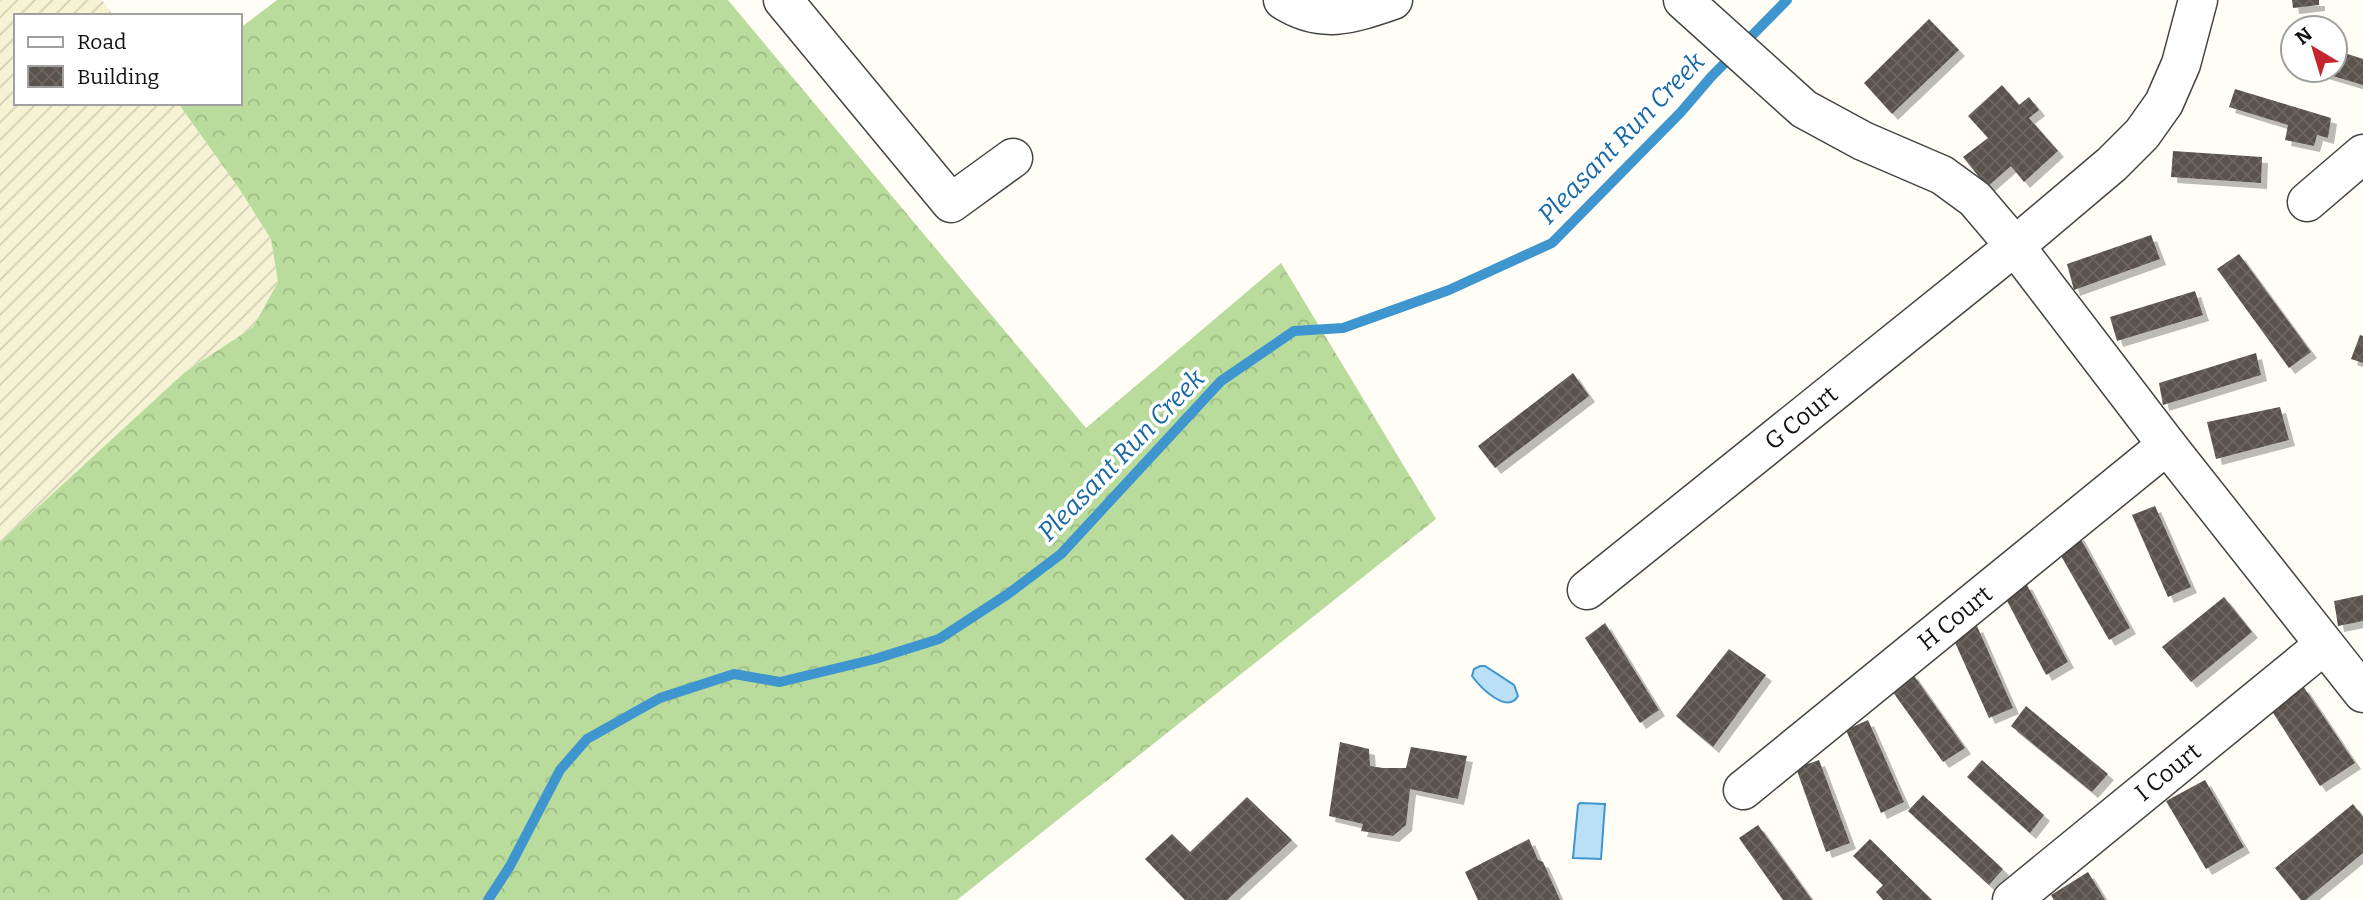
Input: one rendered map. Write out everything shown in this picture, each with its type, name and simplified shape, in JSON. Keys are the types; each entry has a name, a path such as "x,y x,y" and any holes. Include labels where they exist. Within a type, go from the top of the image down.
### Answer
{"street":[{"path":"783,0 951,204 1013,158"},
{"path":"1296,7 1342,16 1393,0"},
{"name":"G Court","path":"1587,590 2015,246 2112,164 2142,134 2164,103 2181,64 2198,0"},
{"path":"1690,6 1804,109 1863,141 1942,175 1975,199 2015,246 2167,445 2363,693"},
{"path":"2307,202 2363,154"},
{"name":"H Court","path":"1742,790 2167,445"},
{"name":"I Court","path":"2012,900 2324,645"}],"shaded area":[{"path":"0,0 102,0 112,14 14,14 14,105 179,105 271,239 278,282 253,327 185,372 0,542"}],"green space":[{"path":"277,0 728,0 1086,428 1281,263 1436,519 957,900 0,900 0,542 185,372 253,327 278,282 271,239 179,105 242,105 242,26"}],"water":[{"path":"1485,666 1514,685 1518,696 1507,702 1487,692 1472,676 1474,669"},
{"path":"1580,803 1605,804 1601,859 1573,858"}],"building":[{"path":"2292,0 2319,0 2319,5 2293,8"},
{"path":"1929,19 1959,50 1892,114 1864,83"},
{"path":"2349,54 2363,59 2363,85 2349,81"},
{"path":"2002,85 2019,105 2029,97 2039,110 2029,118 2058,151 2024,182 2011,166 1987,187 1963,157 1988,138 1968,116"},
{"path":"2235,89 2331,118 2328,138 2317,135 2314,146 2285,140 2288,125 2229,107"},
{"path":"2173,151 2262,157 2261,183 2171,177"},
{"path":"2151,235 2160,259 2074,290 2067,264"},
{"path":"2239,254 2311,352 2289,368 2217,269"},
{"path":"2195,291 2203,315 2117,341 2110,317"},
{"path":"2360,335 2363,336 2363,363 2351,359"},
{"path":"2256,353 2261,375 2163,405 2159,383"},
{"path":"1573,373 1589,396 1495,468 1478,446"},
{"path":"2280,407 2289,440 2216,459 2207,422"},
{"path":"2155,506 2191,587 2168,597 2132,515"},
{"path":"2078,534 2130,628 2109,640 2056,547"},
{"path":"2026,583 2068,662 2046,675 2004,595"},
{"path":"2363,595 2363,621 2338,626 2334,601"},
{"path":"2224,597 2252,632 2191,682 2162,647"},
{"path":"1605,623 1659,710 1640,723 1585,638"},
{"path":"1977,626 2013,708 1989,718 1953,638"},
{"path":"1729,649 1766,675 1713,747 1676,716"},
{"path":"1912,673 1965,748 1943,762 1890,688"},
{"path":"2303,686 2355,763 2320,786 2270,708"},
{"path":"2026,706 2108,774 2092,792 2011,726"},
{"path":"1868,720 1904,802 1881,813 1846,730"},
{"path":"1340,742 1369,749 1370,766 1383,768 1406,768 1411,747 1467,756 1458,799 1410,789 1406,825 1393,836 1361,831 1363,824 1329,816"},
{"path":"1819,760 1850,843 1826,852 1796,768"},
{"path":"1982,760 2044,815 2030,833 1967,777"},
{"path":"2205,780 2244,847 2206,869 2166,801"},
{"path":"1923,795 2003,869 1989,885 1908,811"},
{"path":"1247,797 1292,840 1227,900 1185,900 1145,859 1172,834 1190,852"},
{"path":"2353,804 2363,817 2363,853 2306,900 2301,900 2275,868"},
{"path":"1758,825 1812,900 1783,900 1739,838"},
{"path":"1529,839 1560,900 1478,900 1465,872"},
{"path":"1870,839 1932,900 1883,900 1876,892 1883,885 1853,856"},
{"path":"2088,872 2105,900 2054,900 2051,895"}],"waterway":[{"name":"Pleasant Run Creek","path":"488,900 510,866 560,770 587,739 660,698 734,674 780,682 875,659 939,639 1008,594 1061,554 1221,381 1294,331 1343,328 1449,290 1552,243 1787,0"}]}
